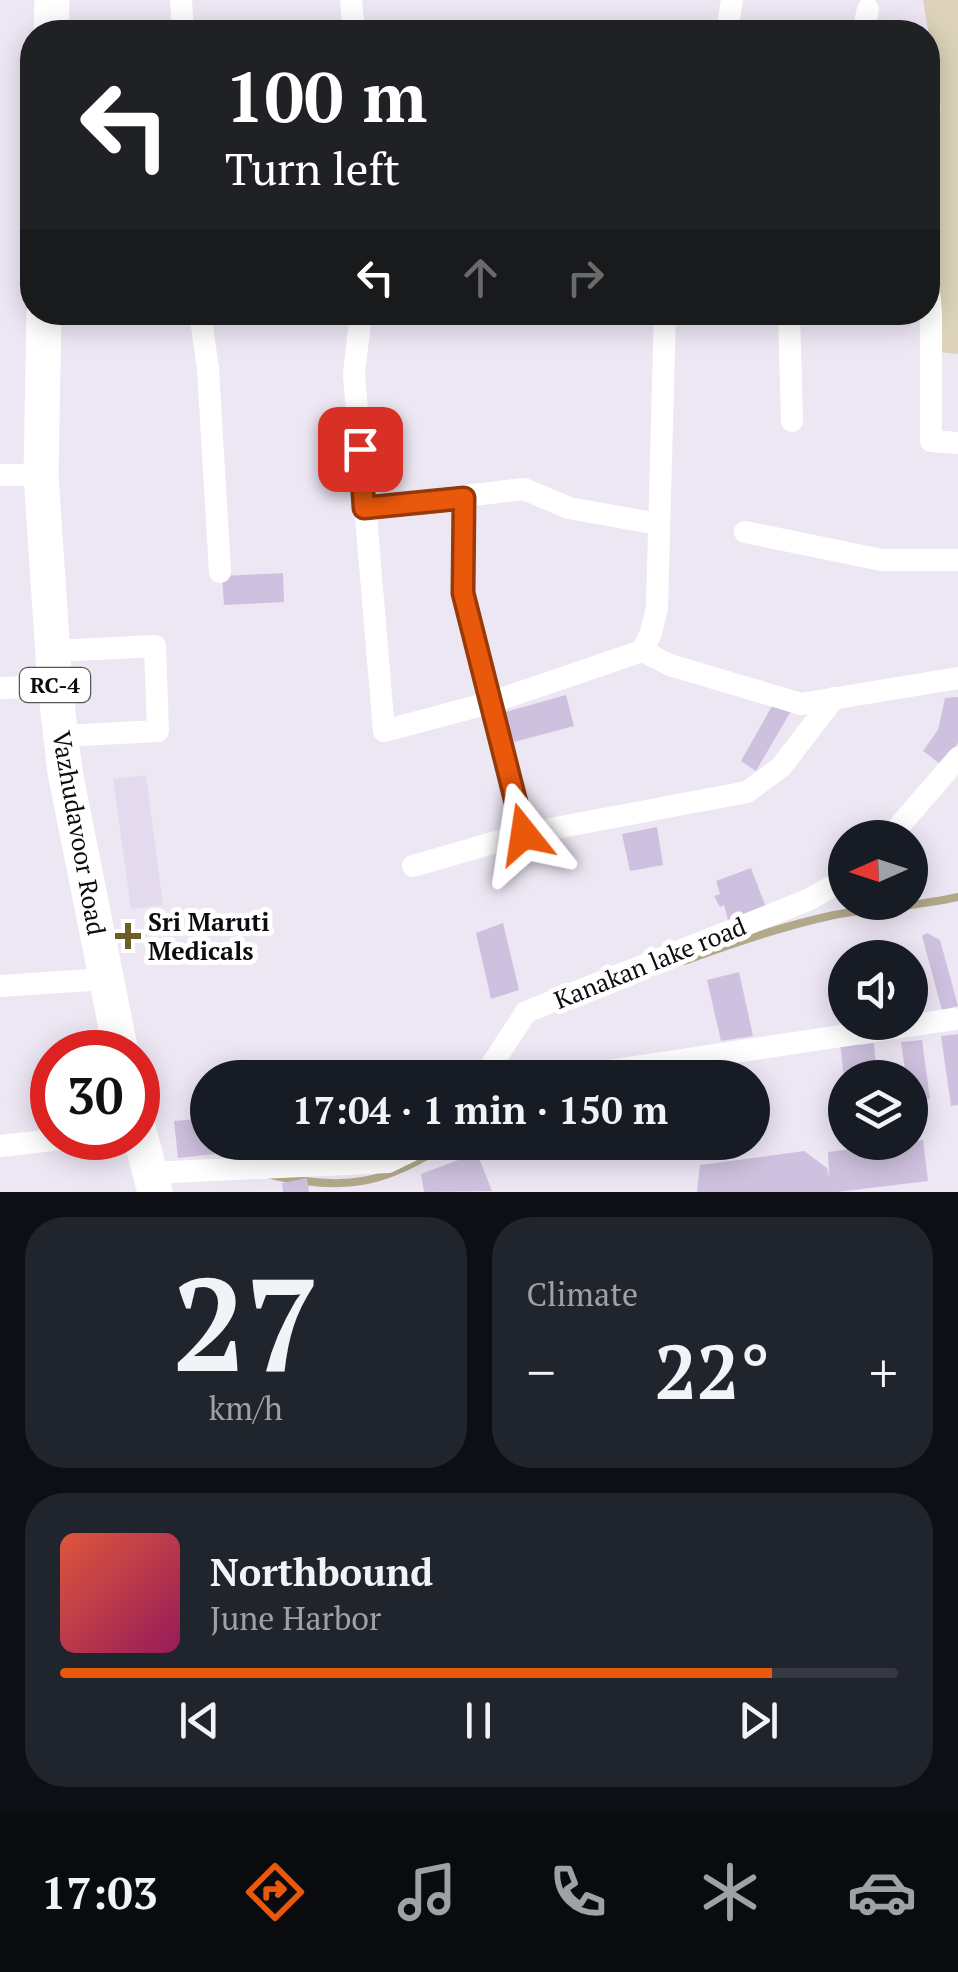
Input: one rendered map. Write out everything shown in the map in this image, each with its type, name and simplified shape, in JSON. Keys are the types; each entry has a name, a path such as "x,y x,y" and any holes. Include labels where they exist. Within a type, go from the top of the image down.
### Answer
{"main road":[{"name":"Vazhudavoor Road","path":"44,325 41,475 55,686 116,1030"}],"street":[{"path":"866,20 868,9"},
{"path":"202,325 220,572"},
{"path":"360,325 354,374 384,730 489,703 642,651 670,665 801,704 958,678"},
{"path":"642,651 656,607 665,325"},
{"path":"788,325 792,422"},
{"path":"931,325 930,441 958,443"},
{"path":"0,474 41,475"},
{"path":"364,508 524,489 569,508 658,524"},
{"path":"464,498 463,593 524,834"},
{"path":"745,532 866,558 958,560"},
{"path":"55,650 155,646 158,731 61,736"},
{"path":"0,688 55,686"},
{"path":"413,866 524,834 747,792 781,767 834,698"},
{"path":"904,820 958,758"},
{"name":"Kanakan lake road","path":"494,1060 526,1012 828,889"},
{"path":"0,986 105,979"},
{"path":"682,1060 954,1019"},
{"path":"0,1146 30,1143"},
{"path":"152,1182 392,1160"}],"shaded area":[{"path":"923,0 958,0 958,354 937,352 940,20 926,20"},
{"path":"146,775 163,905 131,909 113,779"}],"building":[{"path":"283,573 284,602 224,605 222,576"},
{"path":"566,695 574,726 514,742 502,713"},
{"path":"958,697 958,743 942,765 923,751 938,730 945,698"},
{"path":"772,706 791,711 756,771 741,761"},
{"path":"657,827 663,865 630,871 622,834"},
{"path":"751,868 767,910 729,924 724,905 720,907 714,896 720,894 716,881"},
{"path":"503,923 519,990 491,999 476,933"},
{"path":"927,933 940,940 958,1006 942,1010 928,958 928,940 922,936"},
{"path":"739,972 753,1036 721,1041 707,980"},
{"path":"958,1034 958,1105 951,1106 941,1036"},
{"path":"922,1040 925,1060 904,1060 901,1042"},
{"path":"840,1042 874,1043 875,1060 842,1060"},
{"path":"190,1120 190,1157 178,1158 174,1121"},
{"path":"804,1151 827,1168 829,1178 828,1160 925,1160 928,1181 837,1192 697,1192 700,1165 770,1160 770,1156"},
{"path":"458,1160 480,1160 492,1191 424,1192 421,1174"},
{"path":"307,1178 309,1192 283,1192 282,1183"}],"waterway":[{"path":"684,961 815,919 958,897"},
{"path":"271,1175 321,1183 364,1181 419,1160"}],"place":[{"name":"Sri Maruti Medicals","path":"128,936"}],"route":[{"path":"360,449 364,508 464,498 463,593 524,834"}]}
